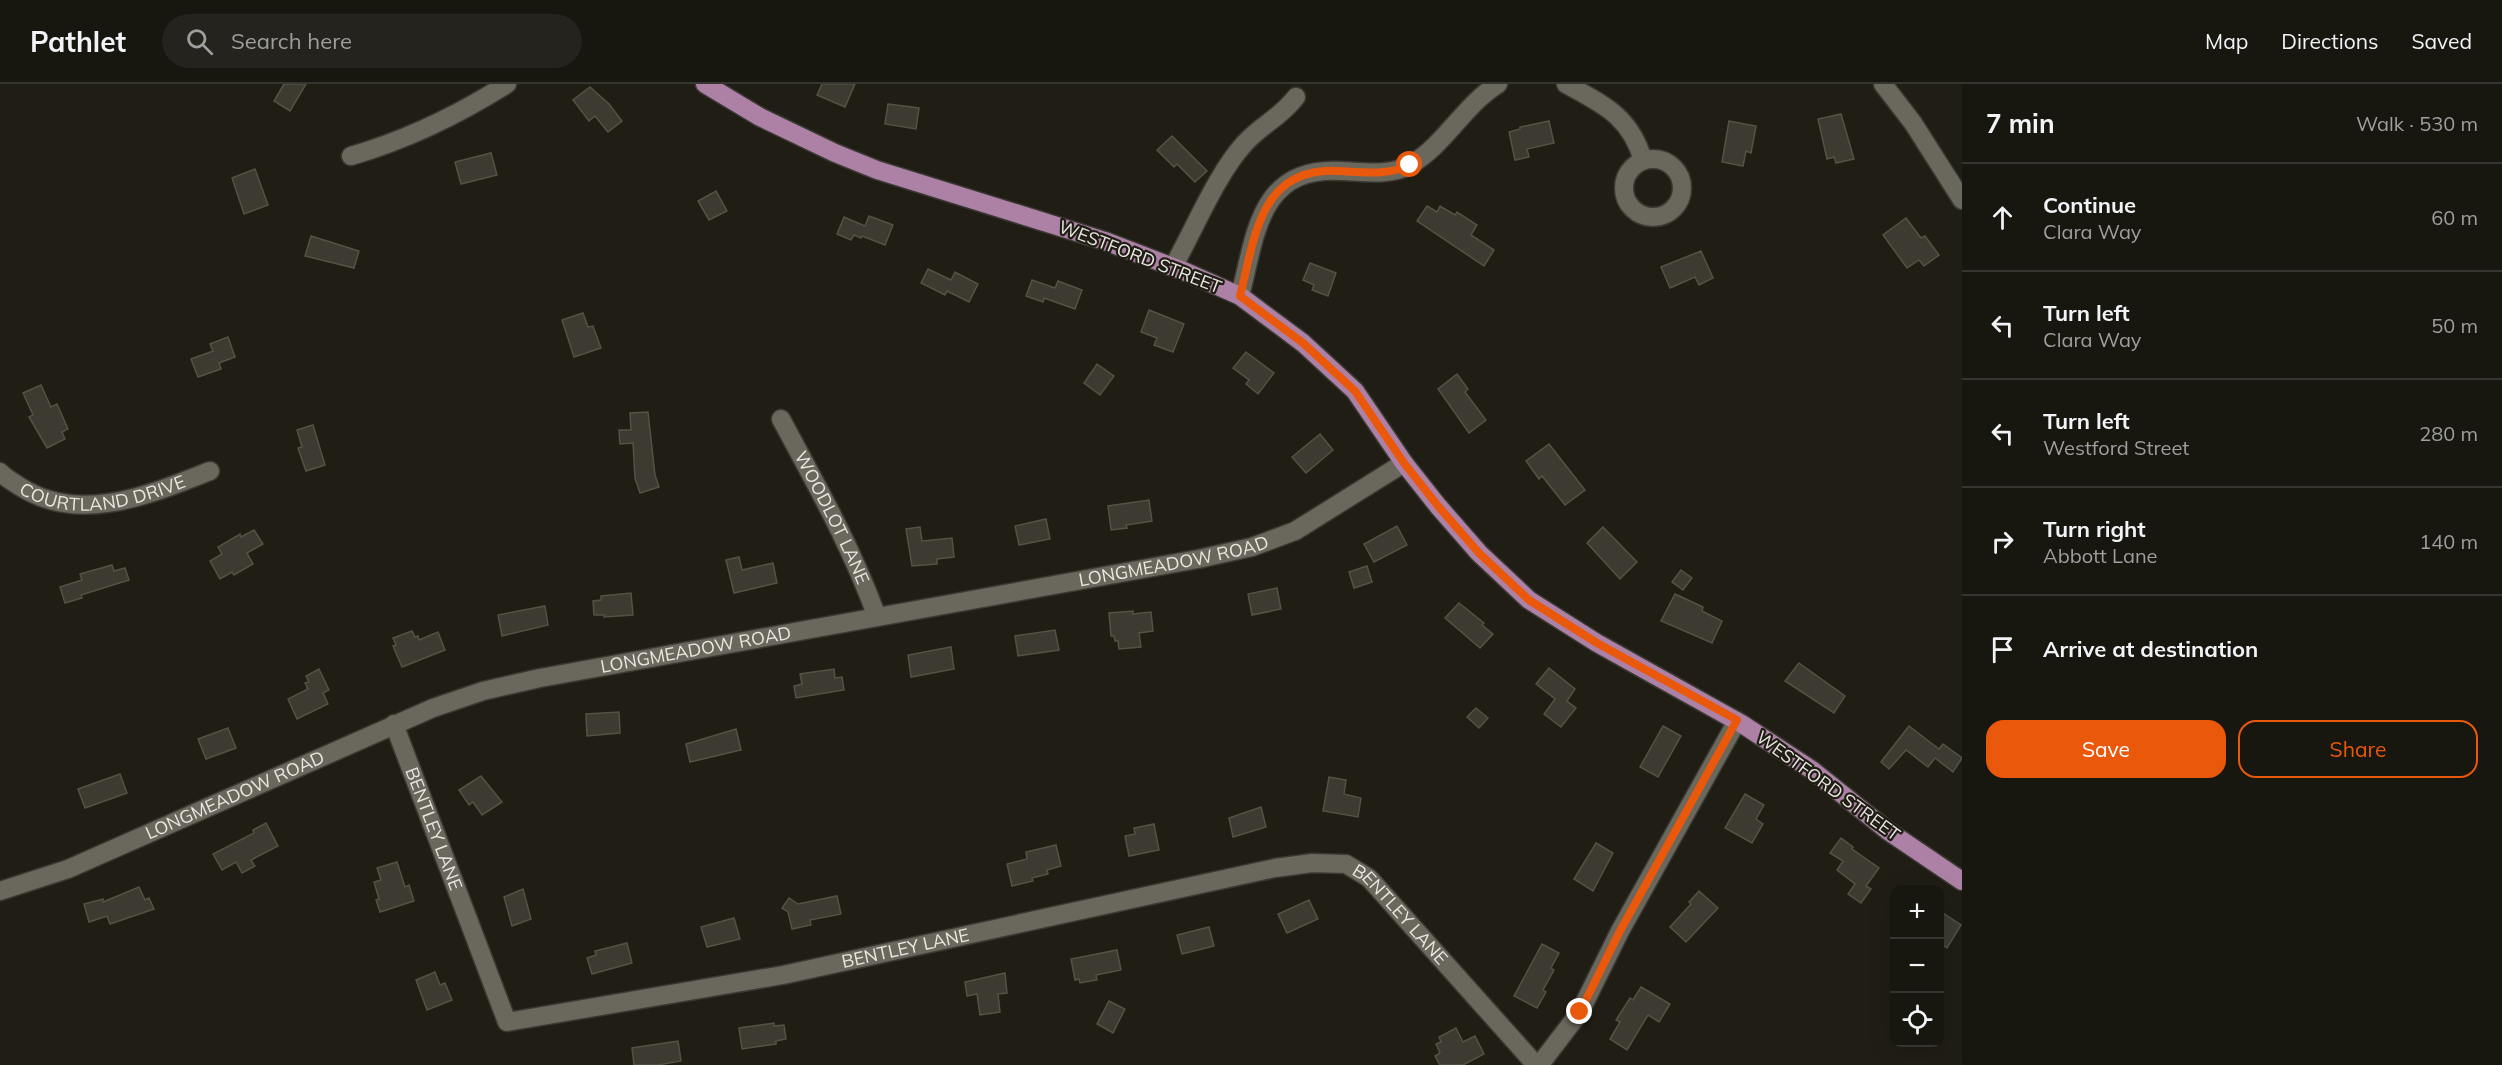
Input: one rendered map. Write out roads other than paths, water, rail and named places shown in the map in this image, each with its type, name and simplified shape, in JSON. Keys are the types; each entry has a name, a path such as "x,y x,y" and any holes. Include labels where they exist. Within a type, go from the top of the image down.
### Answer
{"main road":[{"name":"WESTFORD STREET","path":"705,84 785,130 877,170 1055,223 1173,267 1240,296 1303,343 1355,391 1404,463 1479,553 1529,600 1597,643 1737,720 1812,770 1888,831 1962,881"}],"street":[{"path":"351,156 390,145 478,102 507,84"},
{"path":"1240,296 1261,217 1268,202 1278,191 1304,175 1320,171 1375,173 1410,165 1426,154 1498,84"},
{"path":"1566,84 1601,103 1623,120 1635,137 1643,160"},
{"path":"1883,84 1913,123 1962,200"},
{"path":"1173,267 1213,190 1244,144 1284,112 1296,97"},
{"name":"WOODLOT LANE","path":"781,419 838,528 867,590 876,617"},
{"name":"LONGMEADOW ROAD","path":"0,891 68,869 394,724 483,691 540,678 1198,559 1252,547 1294,531 1404,463"},
{"name":"COURTLAND DRIVE","path":"0,472 37,498 70,505 105,505 166,488 210,471"},
{"path":"1536,1065 1544,1059 1580,1012 1620,931 1737,720"},
{"name":"BENTLEY LANE","path":"394,724 507,1022 783,975 1275,868 1323,863 1346,864 1369,878 1536,1065"}]}
